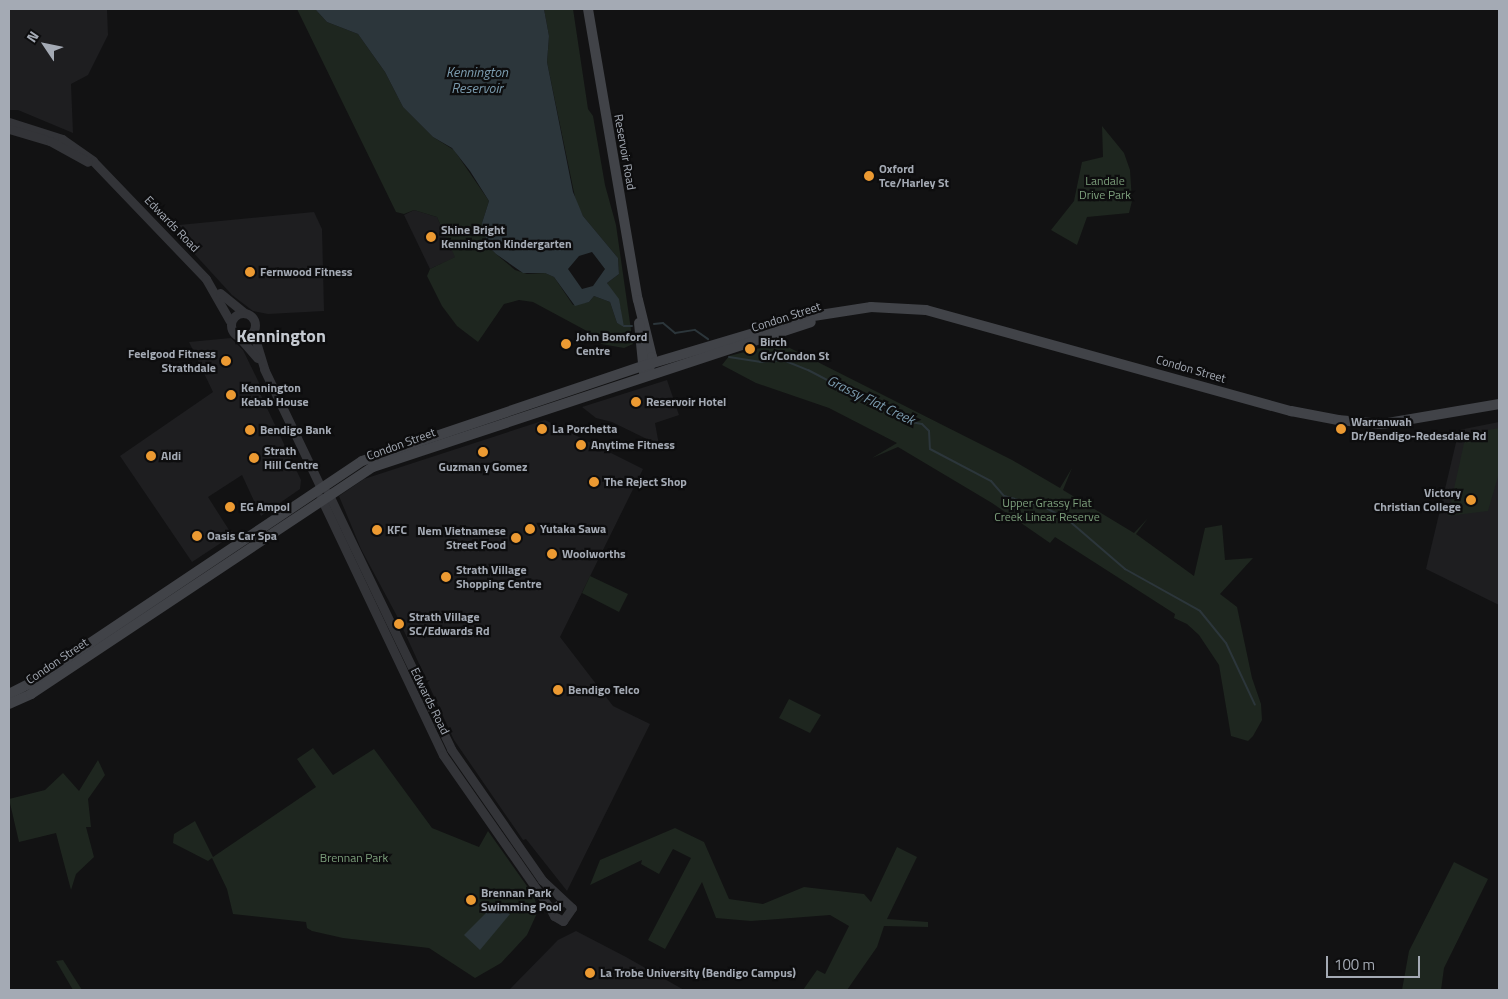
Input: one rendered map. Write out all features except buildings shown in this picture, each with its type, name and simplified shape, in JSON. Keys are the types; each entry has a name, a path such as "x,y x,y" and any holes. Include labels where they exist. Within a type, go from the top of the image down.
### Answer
{"main road":[{"name":"Reservoir Road","path":"588,9 638,300 646,369"},
{"name":"Condon Street","path":"9,694 89,649 237,555 325,496 388,460 771,326 852,310 894,307 926,310 1291,411 1347,421 1382,424 1415,421 1499,404"},
{"name":"Condon Street","path":"646,369 852,310"},
{"name":"Condon Street","path":"1347,421 1403,416 1499,397"},
{"name":"Condon Street","path":"9,704 31,694 207,563 320,486 376,454 561,399"},
{"name":"Edwards Road","path":"320,486 325,496"},
{"path":"207,563 230,553 237,555"}],"street":[{"name":"Edwards Road","path":"9,122 28,126 68,142 88,156 214,288 245,313"},
{"name":"Edwards Road","path":"12,129 64,147 110,178"},
{"name":"Edwards Road","path":"214,288 230,321"},
{"path":"245,313 254,322 253,332 239,337 231,329 230,321 237,314 245,313"},
{"name":"Edwards Road","path":"253,332 264,369 320,486"},
{"name":"Edwards Road","path":"239,337 264,369"},
{"name":"Edwards Road","path":"325,496 334,526 440,748 551,910"},
{"name":"Edwards Road","path":"325,496 451,749 542,880 564,901"},
{"path":"307,508 321,512 334,526"},
{"path":"564,901 572,909 563,921 556,918 551,910 564,901"}],"shaded area":[{"path":"9,9 107,9 108,35 88,75 71,84 73,133 18,110 9,110"},
{"name":"Shine Bright Kennington Kindergarten","path":"414,210 437,217 456,257 430,269 404,215"},
{"path":"314,212 322,229 324,311 268,314 253,311 232,295 169,226"},
{"path":"231,338 243,350 261,387 258,389 301,480 300,489 261,516 242,475 208,497 229,530 236,533 192,562 120,456 213,392 189,342"},
{"path":"667,380 679,415 655,423 659,445 612,422 596,418 582,407"},
{"path":"545,420 643,469 560,637 613,706 650,724 567,891 526,839 523,840 454,740 398,618 361,549 339,496 364,479"},
{"name":"Victory Christian College","path":"1499,422 1499,605 1426,569 1459,430"},
{"name":"La Trobe University (Bendigo Campus)","path":"576,931 684,990 509,990 558,940"}],"green space":[{"path":"297,9 315,9 327,22 358,34 385,72 403,107 433,137 454,150 489,201 482,223 488,246 496,254 515,270 527,274 545,273 554,277 573,305 589,302 594,296 610,302 617,323 624,326 621,323 621,309 607,283 619,274 618,258 583,216 576,202 547,62 549,36 544,9 573,9 588,109 593,116 605,185 616,225 633,344 624,348 601,344 598,337 533,302 519,300 504,304 478,342 457,326 442,306 427,276 430,269 455,257 437,217 414,210 404,214 396,212"},
{"name":"Landale Drive Park","path":"1102,126 1124,153 1130,170 1132,201 1129,213 1087,217 1077,245 1051,230 1074,201 1082,162 1103,157"},
{"name":"Upper Grassy Flat Creek Linear Reserve","path":"780,343 1012,460 1060,488 1072,468 1063,490 1134,533 1148,518 1136,534 1194,576 1205,528 1222,525 1225,560 1253,558 1220,594 1237,607 1252,678 1261,704 1262,720 1253,736 1248,741 1231,736 1219,665 1199,635 1187,624 1174,618 1175,614 1055,537 1050,543 992,503 898,447 872,458 897,443 829,408 756,383 722,365 729,356"},
{"path":"1499,428 1499,473 1488,511 1448,516 1466,434"},
{"path":"590,576 628,594 619,612 582,593"},
{"path":"789,699 821,715 810,733 779,718"},
{"name":"Brennan Park","path":"313,748 333,775 374,749 432,828 479,847 488,831 534,896 538,911 527,935 501,963 475,978 429,948 343,938 312,931 307,928 306,922 233,914 227,889 212,858 208,861 173,843 174,834 195,821 213,857 316,787 297,759"},
{"path":"98,760 105,775 88,799 91,827 86,827 94,857 76,874 71,890 56,833 19,842 9,799 45,790 63,773 79,791"},
{"path":"675,828 704,842 729,899 763,904 804,887 864,894 871,902 897,847 917,857 887,919 928,922 928,927 884,926 877,947 847,990 803,990 817,970 825,974 849,926 830,915 751,921 716,918 702,882 665,949 648,940 691,858 673,849 659,874 641,864 642,860 590,885 600,860"},
{"path":"1454,862 1488,879 1444,968 1441,990 1402,990 1409,951"},
{"path":"63,960 82,990 73,990 56,961"}],"water":[{"name":"Kennington Reservoir","path":"315,9 544,9 549,36 547,62 573,192 583,216 618,258 619,274 607,283 619,299 624,327 617,323 610,302 594,296 589,302 575,306 554,277 545,273 523,273 488,246 482,223 489,201 470,171 452,148 433,137 403,107 385,72 358,34 327,22","holes":["592,252 605,269 593,286 582,289 568,269 579,256"]},
{"path":"497,902 510,914 480,950 464,935"}],"waterway":[{"name":"Grassy Flat Creek","path":"654,324 663,323 675,333 695,330 708,339"},
{"name":"Grassy Flat Creek","path":"624,326 632,326"},
{"name":"Grassy Flat Creek","path":"729,357 760,362 783,360 808,370 906,421 922,424 929,431 930,449 991,481 1004,496 1044,507 1067,519 1125,569 1200,611 1226,643 1255,705"}],"place":[{"name":"Oxford Tce/Harley St","path":"869,176"},
{"name":"Shine Bright Kennington Kindergarten","path":"431,237"},
{"name":"Fernwood Fitness","path":"250,272"},
{"name":"John Bomford Centre","path":"566,344"},
{"name":"Birch Gr/Condon St","path":"750,349"},
{"name":"Feelgood Fitness Strathdale","path":"226,361"},
{"name":"Kennington Kebab House","path":"231,395"},
{"name":"Reservoir Hotel","path":"636,402"},
{"name":"La Porchetta","path":"542,429"},
{"name":"Warranwah Dr/Bendigo-Redesdale Rd","path":"1341,429"},
{"name":"Bendigo Bank","path":"250,430"},
{"name":"Anytime Fitness","path":"581,445"},
{"name":"Guzman y Gomez","path":"483,452"},
{"name":"Aldi","path":"151,456"},
{"name":"Strath Hill Centre","path":"254,458"},
{"name":"The Reject Shop","path":"594,482"},
{"name":"Victory Christian College","path":"1471,500"},
{"name":"EG Ampol","path":"230,507"},
{"name":"Yutaka Sawa","path":"530,529"},
{"name":"KFC","path":"377,530"},
{"name":"Oasis Car Spa","path":"197,536"},
{"name":"Nem Vietnamese Street Food","path":"516,538"},
{"name":"Woolworths","path":"552,554"},
{"name":"Strath Village Shopping Centre","path":"446,577"},
{"name":"Strath Village SC/Edwards Rd","path":"399,624"},
{"name":"Bendigo Telco","path":"558,690"},
{"name":"Brennan Park Swimming Pool","path":"471,900"},
{"name":"La Trobe University (Bendigo Campus)","path":"590,973"}],"district":[{"name":"Kennington","path":"281,336"}]}
